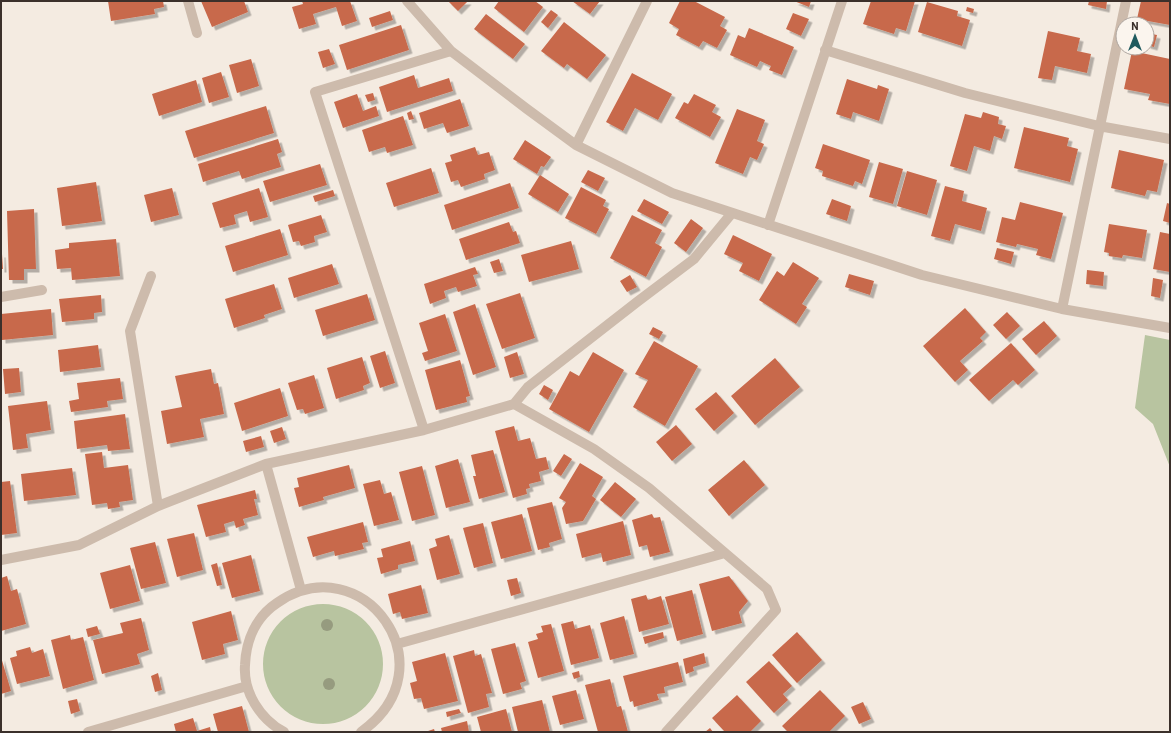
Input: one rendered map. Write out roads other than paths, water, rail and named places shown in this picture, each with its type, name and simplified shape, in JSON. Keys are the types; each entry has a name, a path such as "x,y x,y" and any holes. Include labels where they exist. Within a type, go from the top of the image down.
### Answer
{"street":[{"path":"188,1 197,33"},
{"path":"407,1 451,51 576,145 672,193 922,275 1062,309 1170,328"},
{"path":"576,145 647,1"},
{"path":"768,225 842,1"},
{"path":"1062,309 1126,1"},
{"path":"825,50 965,93 1099,126 1170,139"},
{"path":"424,430 315,92 451,51"},
{"path":"1,560 79,545 158,506 266,464 424,430 514,404 528,387 637,302 694,260 732,213"},
{"path":"151,276 130,331 158,506"},
{"path":"1,297 42,290"},
{"path":"514,404 594,449 649,488 767,589 776,610 666,732"},
{"path":"266,464 301,590"},
{"path":"397,644 724,553"},
{"path":"284,732 276,728 264,716 254,702 247,686 244,669 245,652 250,635 259,620 270,607 285,597 301,590 336,588 352,593 367,602 380,614 390,628 397,644 400,661 399,678 394,695 374,723 361,732"},
{"path":"88,732 247,686"}]}
